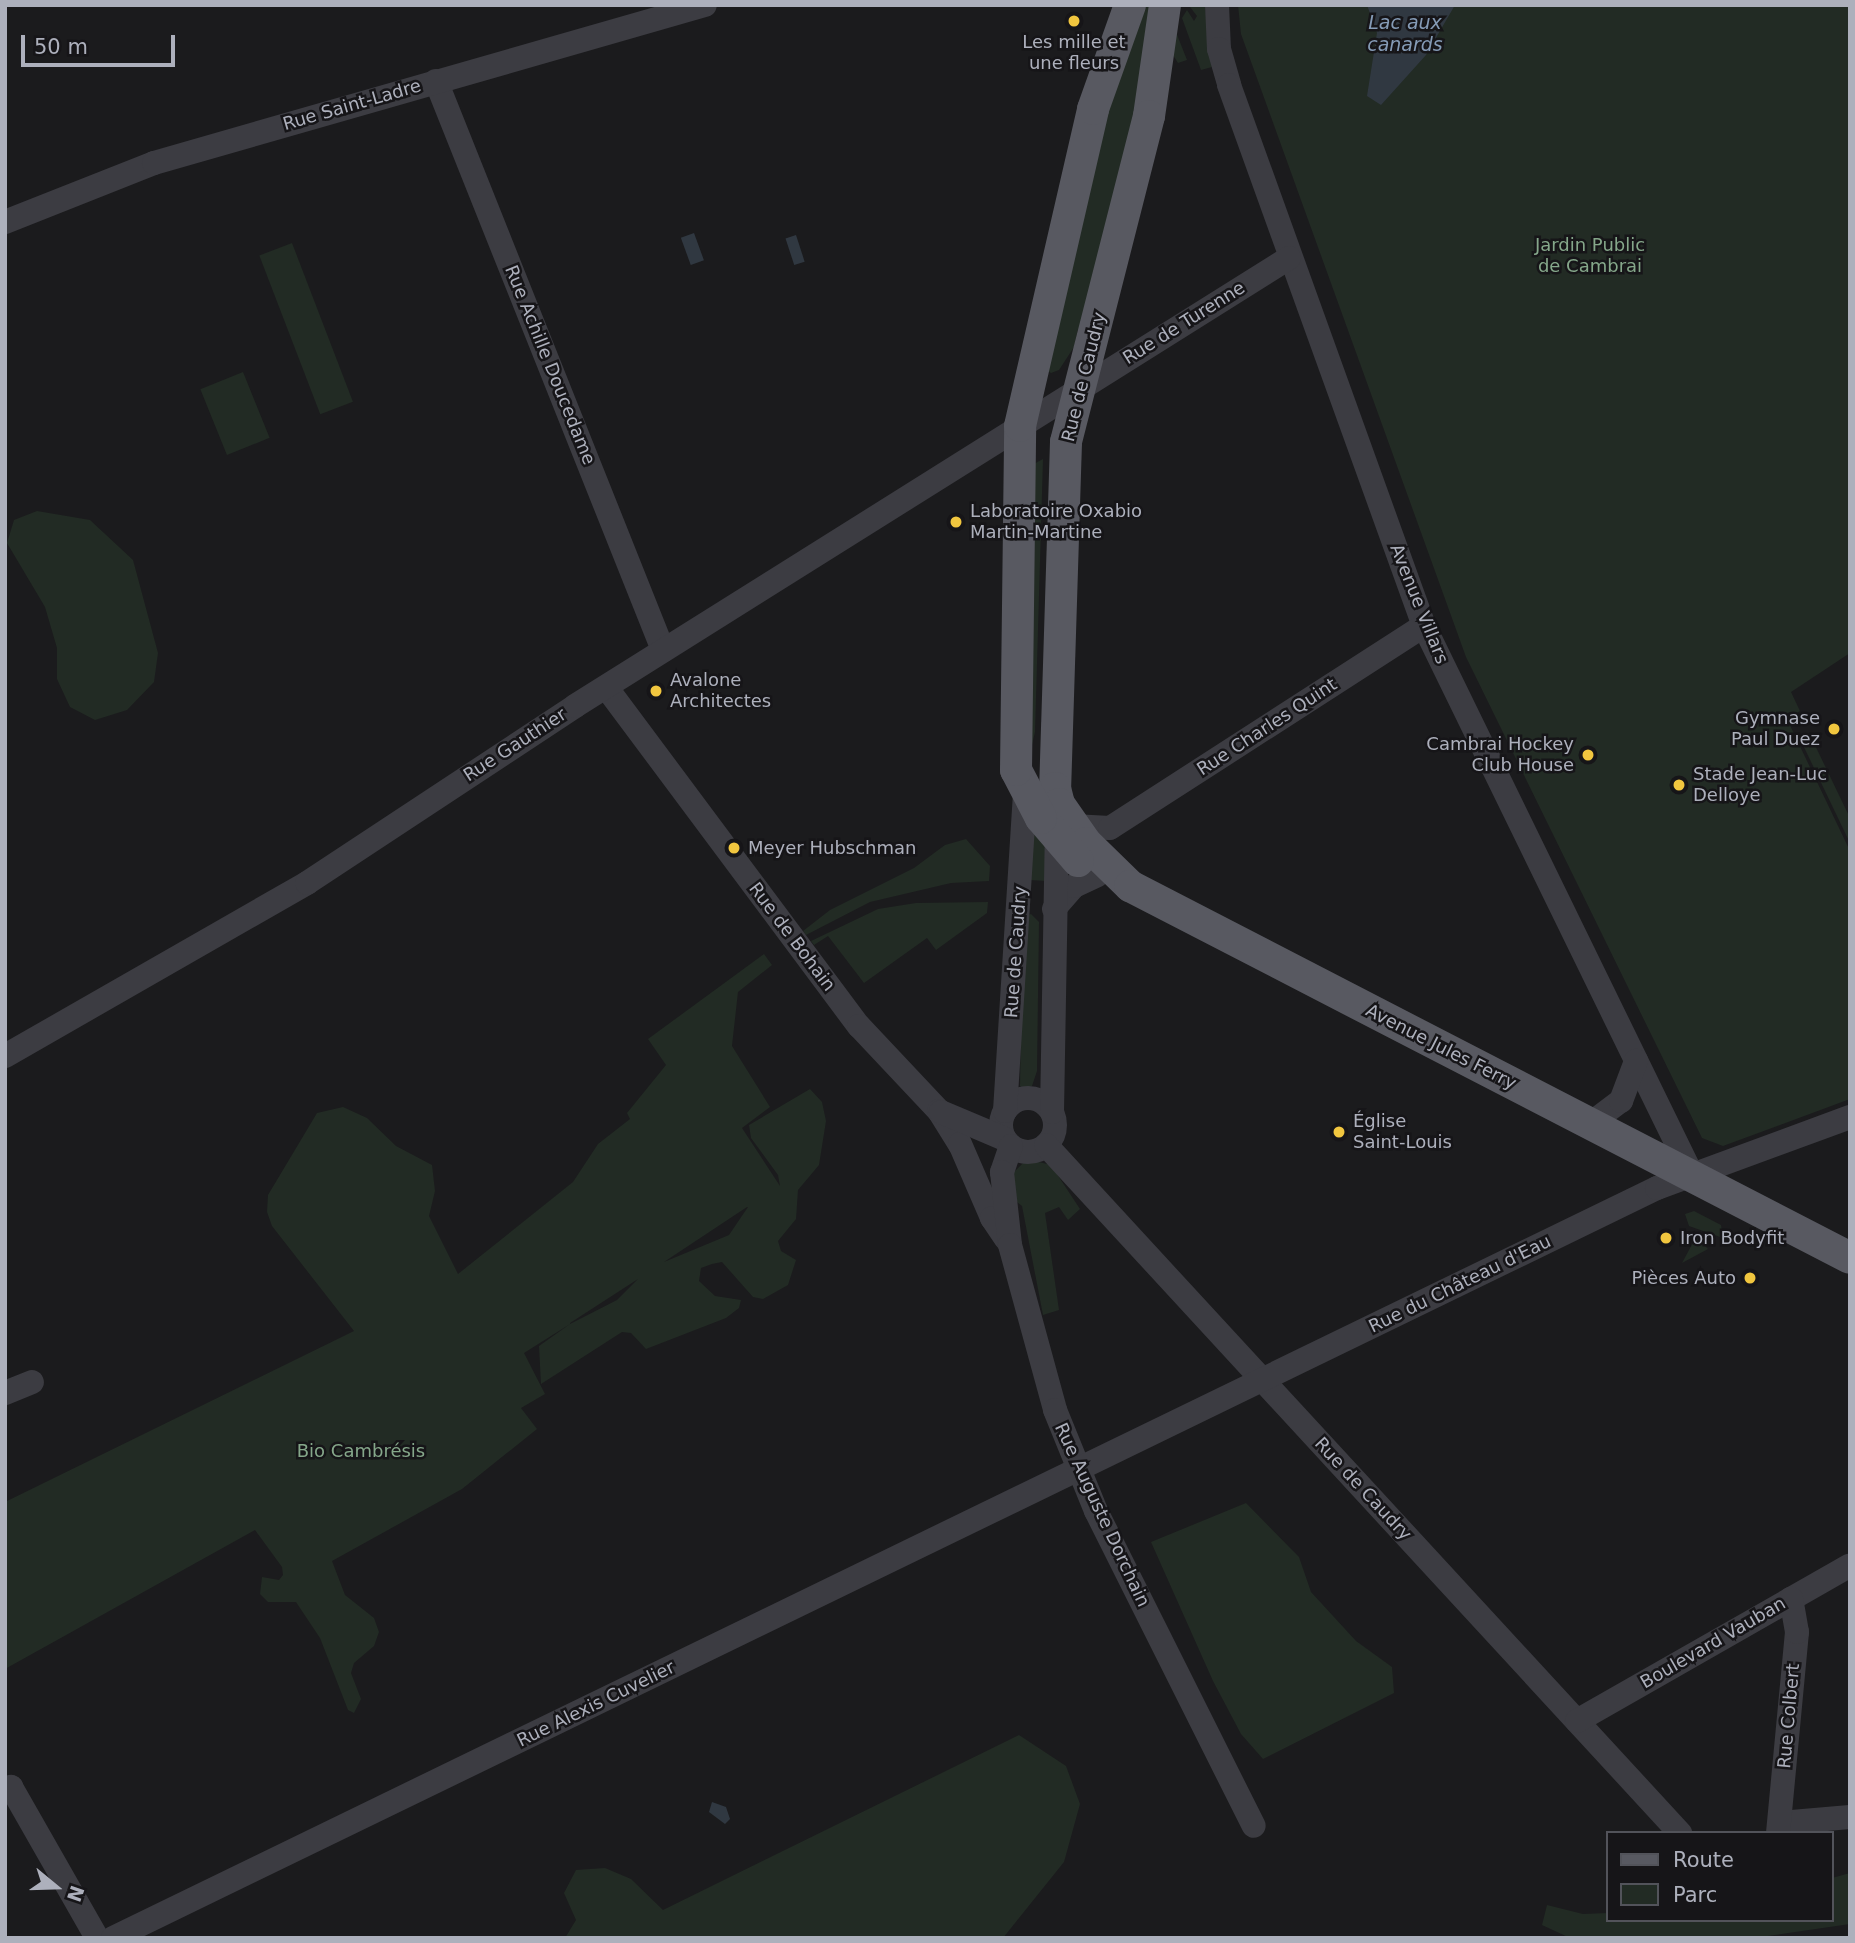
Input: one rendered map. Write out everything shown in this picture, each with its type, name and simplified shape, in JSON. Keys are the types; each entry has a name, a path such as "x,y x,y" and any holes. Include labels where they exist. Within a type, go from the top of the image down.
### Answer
{"main road":[{"name":"Rue de Caudry","path":"1063,823 1025,793 1015,755 1020,426 1093,109 1130,5"},
{"name":"Rue de Caudry","path":"1063,823 1055,788 1066,442 1149,116 1165,5"},
{"name":"Avenue Jules Ferry","path":"1063,823 1100,868 1130,886 1850,1258"}],"street":[{"name":"Rue Saint-Ladre","path":"5,222 154,163 705,5"},
{"name":"Avenue Villars","path":"1217,5 1223,68 1289,258 1424,626 1692,1175"},
{"name":"Rue Achille Doucedame","path":"436,81 663,650"},
{"name":"Rue de Turenne","path":"1020,426 1289,258"},
{"name":"Rue Gauthier","path":"5,1056 307,883 663,650 1020,426"},
{"name":"Rue Charles Quint","path":"1110,828 1424,626"},
{"name":"Rue de Bohain","path":"606,687 859,1026 939,1111 960,1144 992,1218 1010,1245"},
{"name":"Rue de Caudry","path":"1004,1111 1025,793"},
{"path":"1063,823 1110,828 1100,868"},
{"name":"Rue de Caudry","path":"1052,1112 1054,909 1063,823"},
{"name":"Rue de Caudry","path":"1054,909 1074,886 1100,868"},
{"path":"1590,1124 1621,1101 1636,1061"},
{"path":"1026,1098 1039,1100 1052,1112 1054,1131 1046,1145 1027,1152 1008,1143 1000,1127 1004,1111 1026,1098"},
{"name":"Rue de Bohain","path":"939,1111 1008,1143"},
{"name":"Rue du Château d'Eau","path":"1079,1470 1657,1188 1850,1118"},
{"name":"Rue Auguste Dorchain","path":"1008,1143 1002,1172 1010,1245 1046,1386 1079,1470 1254,1826"},
{"name":"Rue de Caudry","path":"1046,1145 1678,1831"},
{"path":"5,1393 32,1382"},
{"name":"Rue Alexis Cuvelier","path":"113,1938 1079,1470"},
{"name":"Boulevard Vauban","path":"1577,1721 1850,1565"},
{"name":"Rue Colbert","path":"1779,1828 1797,1632 1791,1599"},
{"path":"7,1784 97,1938"},
{"path":"1779,1828 1850,1817"}],"green space":[{"path":"1141,5 1151,5 1142,86 1084,330 1078,329 1074,347 1059,370 1051,373 1044,368 1105,111"},
{"path":"1205,5 1212,67 1201,70 1182,18 1187,10 1194,21 1197,16 1190,7"},
{"name":"Jardin Public de Cambrai","path":"1238,5 1850,5 1850,653 1791,692 1800,711 1787,719 1850,851 1850,1099 1723,1146 1702,1138 1466,657 1241,34"},
{"path":"1176,32 1187,60 1178,63 1173,55"},
{"path":"292,243 353,402 320,414 259,256"},
{"path":"243,372 270,438 227,455 200,389"},
{"path":"1043,459 1035,732 1030,753 1032,465"},
{"path":"37,511 90,520 133,560 158,653 154,682 127,710 95,720 70,707 57,679 57,648 45,607 7,543 14,520"},
{"path":"1812,739 1850,818 1850,843 1802,743"},
{"path":"1031,819 1048,844 1047,881 1029,880"},
{"path":"966,839 990,866 989,881 951,883 870,902 806,935 803,931 830,910 914,868 945,845"},
{"path":"988,902 987,913 936,950 927,938 864,983 828,936 814,945 811,941 878,909 916,903"},
{"path":"1031,914 1039,922 1037,1071 1032,1086 1025,1089 1020,1086 1023,917"},
{"name":"Bio Cambrésis","path":"764,954 772,965 738,992 732,1046 770,1107 742,1128 780,1186 778,1175 751,1138 749,1125 810,1089 822,1102 826,1121 819,1165 798,1190 796,1219 778,1241 781,1251 796,1260 788,1285 763,1299 753,1297 722,1262 712,1264 701,1268 699,1281 715,1296 741,1300 739,1308 726,1318 646,1349 631,1333 622,1332 541,1384 539,1346 570,1324 524,1353 545,1394 521,1408 537,1429 462,1489 332,1561 345,1595 374,1618 379,1632 374,1646 354,1663 351,1673 361,1699 354,1713 348,1710 320,1638 296,1602 268,1602 260,1594 262,1577 279,1580 283,1575 282,1567 255,1530 5,1669 5,1502 354,1331 272,1226 267,1212 268,1195 317,1113 343,1107 367,1118 396,1146 432,1165 435,1191 429,1216 458,1274 573,1182 598,1144 630,1119 627,1113 666,1065 648,1039","holes":["747,1207 729,1235 664,1262","638,1279 617,1300 570,1323"]},
{"path":"1027,1159 1051,1165 1080,1209 1068,1220 1059,1207 1045,1213 1059,1310 1043,1315 1022,1206 1012,1198 1011,1175"},
{"path":"1694,1211 1721,1225 1723,1238 1689,1226 1685,1214"},
{"path":"1696,1237 1708,1249 1682,1263"},
{"path":"1246,1503 1299,1557 1311,1592 1356,1641 1392,1667 1394,1693 1263,1759 1241,1734 1213,1681 1151,1542"},
{"path":"1019,1735 1066,1766 1080,1804 1064,1862 1003,1938 565,1938 576,1920 564,1893 576,1870 605,1868 631,1879 663,1910"},
{"path":"1850,1873 1850,1924 1755,1938 1570,1938 1542,1925 1547,1905 1583,1914 1606,1913 1606,1922 1834,1922 1834,1877"}],"water":[{"name":"Lac aux canards","path":"1367,5 1455,5 1426,55 1381,105 1367,96 1377,33"},
{"path":"694,233 704,260 691,265 681,238"},
{"path":"796,235 805,262 794,265 786,238"},
{"path":"712,1802 726,1807 730,1819 725,1824 709,1812"}],"place":[{"name":"Les mille et une fleurs","path":"1074,21"},
{"name":"Laboratoire Oxabio Martin-Martine","path":"956,522"},
{"name":"Avalone Architectes","path":"656,691"},
{"name":"Gymnase Paul Duez","path":"1834,729"},
{"name":"Cambrai Hockey Club House","path":"1588,755"},
{"name":"Stade Jean-Luc Delloye","path":"1679,785"},
{"name":"Meyer Hubschman","path":"734,848"},
{"name":"Église Saint-Louis","path":"1339,1132"},
{"name":"Iron Bodyfit","path":"1666,1238"},
{"name":"Pièces Auto","path":"1750,1278"}]}
